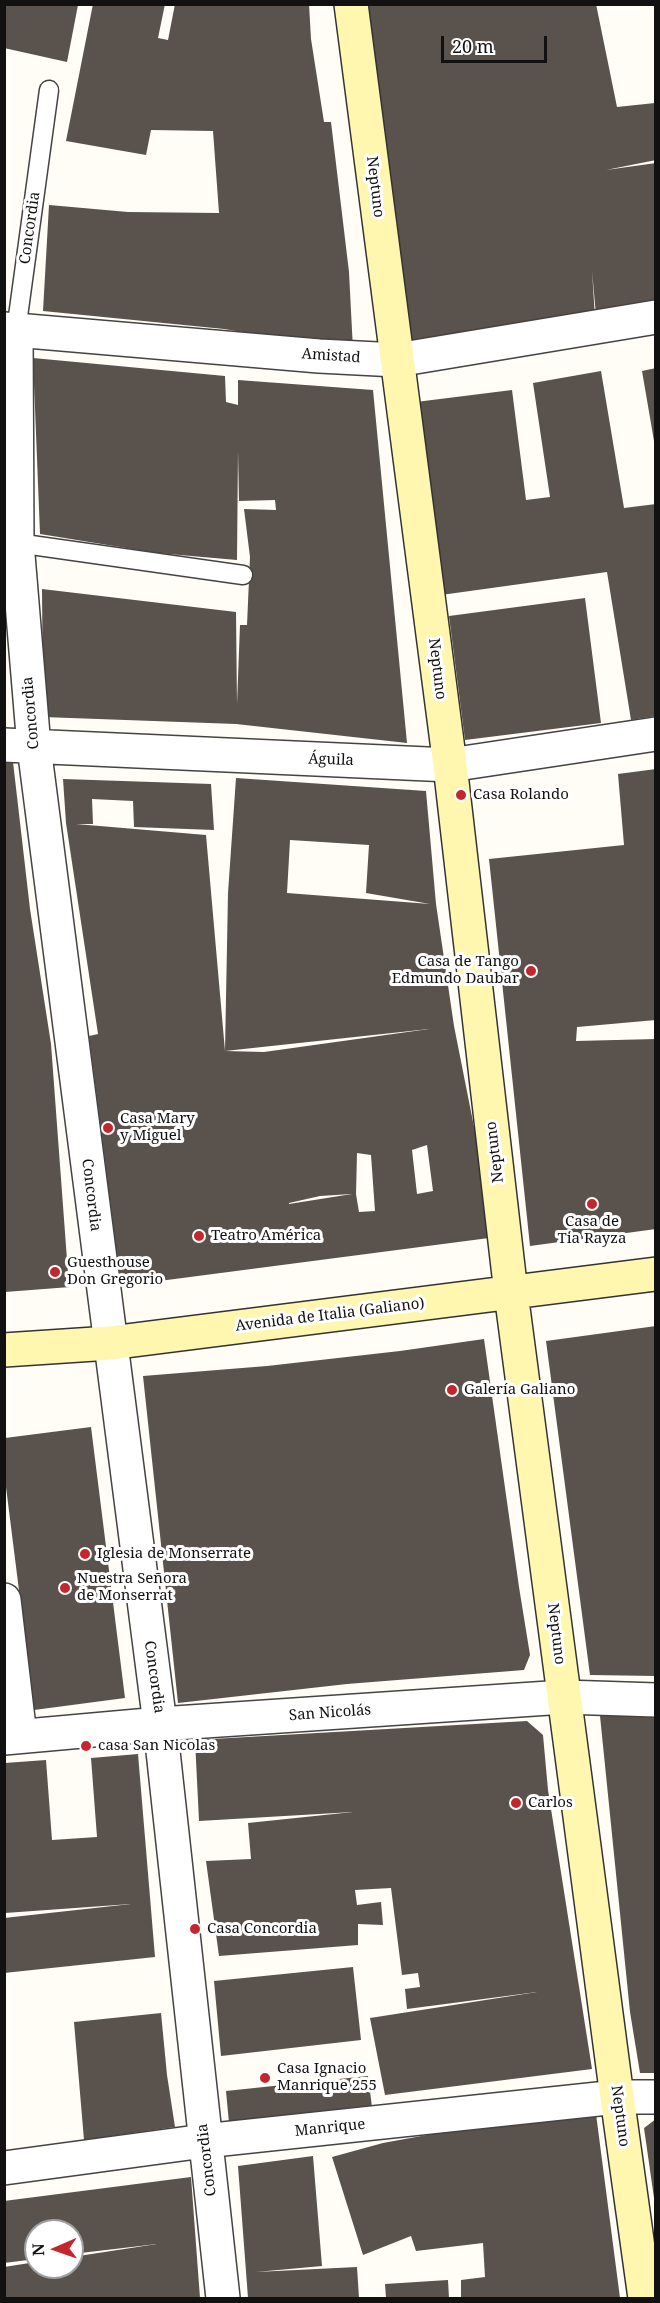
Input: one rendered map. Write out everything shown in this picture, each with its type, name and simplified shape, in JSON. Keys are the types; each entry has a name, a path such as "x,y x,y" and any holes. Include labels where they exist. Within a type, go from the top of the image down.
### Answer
{"street":[{"name":"Neptuno","path":"351,4 450,765 511,1293 645,2298"},
{"name":"Amistad","path":"10,330 320,356 397,360 656,317"},
{"name":"Concordia","path":"10,330 17,543 19,746 110,1343 160,1724 223,2298"},
{"name":"Águila","path":"19,746 450,765 656,734"},
{"name":"Avenida de Italia (Galiano)","path":"4,1350 110,1343 656,1274"},
{"path":"4,1600 13,1737"},
{"name":"San Nicolás","path":"13,1737 160,1724 564,1697 656,1700"},
{"name":"Manrique","path":"4,2168 204,2141 617,2097 656,2097"}],"lane":[{"name":"Concordia","path":"10,330 49,90"},
{"path":"17,543 243,575"}],"building":[{"path":"93,4 165,4 158,38 168,40 175,4 309,4 311,39 324,122 331,122 349,272 353,350 224,329 43,311 49,205 128,212 219,213 213,131 151,130 146,155 66,141"},
{"path":"368,4 596,4 617,107 655,103 656,160 606,170 656,163 656,303 596,315 592,271 595,317 408,349"},
{"path":"4,5 78,5 67,62 4,48"},
{"path":"33,358 225,376 226,402 238,405 238,380 373,390 407,743 236,724 43,717 42,589 236,612 237,704 240,625 247,625 250,557 244,509 276,510 275,500 239,501 238,451 237,560 157,553 40,534"},
{"path":"656,368 656,441 654,441 642,371"},
{"path":"601,371 624,508 656,504 656,716 631,720 607,572 441,595 416,402 512,390 526,500 550,497 533,383"},
{"path":"585,598 601,723 465,740 449,616"},
{"path":"4,762 13,762 30,909 51,1044 70,1287 5,1292"},
{"path":"656,769 656,1020 577,1027 576,1041 656,1039 656,1229 530,1246 489,859 624,845 618,774"},
{"path":"236,778 426,791 436,904 454,1026 476,1137 489,1238 121,1286 89,1036 98,1034 66,823 63,779 211,784 214,830 134,827 133,801 92,799 93,824 76,824 206,835 225,1051 228,893","holes":["290,840 369,845 366,893 430,904 287,893","429,1029 264,1052 225,1051","427,1145 433,1191 417,1194 412,1150","357,1153 371,1155 375,1211 359,1212 356,1194","352,1194 289,1204 320,1196"]},
{"path":"656,1326 656,1676 590,1675 546,1341"},
{"path":"484,1339 530,1655 524,1670 347,1684 178,1703 143,1376 267,1366"},
{"name":"Nuestra Señora de Monserrat","path":"91,1427 125,1698 34,1710 5,1479 5,1438"},
{"path":"600,1716 656,1716 656,2073 640,2073 630,2012"},
{"path":"527,1721 543,1735 548,1790 592,2069 385,2095 370,2018 537,1992 407,2009 405,1989 420,1987 418,1973 402,1975 391,1888 355,1890 357,1905 381,1902 383,1925 358,1924 358,1945 219,1956 206,1861 251,1859 248,1823 353,1812 199,1821 195,1740"},
{"path":"138,1754 155,1957 4,1973 4,1918 131,1904 5,1913 5,1763 46,1760 52,1840 97,1837 91,1758"},
{"path":"353,1967 361,2040 221,2056 214,1981"},
{"path":"161,2013 175,2127 84,2140 74,2022"},
{"path":"368,2076 372,2107 229,2123 226,2091"},
{"path":"596,2114 620,2298 461,2298 461,2280 485,2277 483,2243 416,2251 411,2236 363,2255 332,2157 383,2143 471,2127"},
{"path":"656,2119 656,2198 654,2198 644,2128"},
{"path":"313,2156 322,2266 256,2272 357,2267 359,2298 248,2298 238,2166"},
{"path":"191,2177 200,2298 4,2298 4,2267 24,2264 24,2279 84,2279 84,2255 157,2244 84,2253 84,2219 24,2219 24,2260 4,2263 4,2201"},
{"path":"448,2280 449,2298 386,2298 385,2284"}],"place":[{"name":"Casa Rolando","path":"461,795"},
{"name":"Casa de Tango Edmundo Daubar","path":"531,971"},
{"name":"Casa Mary y Miguel","path":"108,1128"},
{"name":"Casa de Tia Rayza","path":"592,1204"},
{"name":"Teatro América","path":"199,1236"},
{"name":"Guesthouse Don Gregorio","path":"55,1272"},
{"name":"Galería Galiano","path":"452,1390"},
{"name":"Iglesia de Monserrate","path":"85,1554"},
{"name":"Nuestra Señora de Monserrat","path":"65,1588"},
{"name":"casa San Nicolas","path":"86,1746"},
{"name":"Carlos","path":"516,1803"},
{"name":"Casa Concordia","path":"195,1929"},
{"name":"Casa Ignacio Manrique 255","path":"265,2078"}]}
